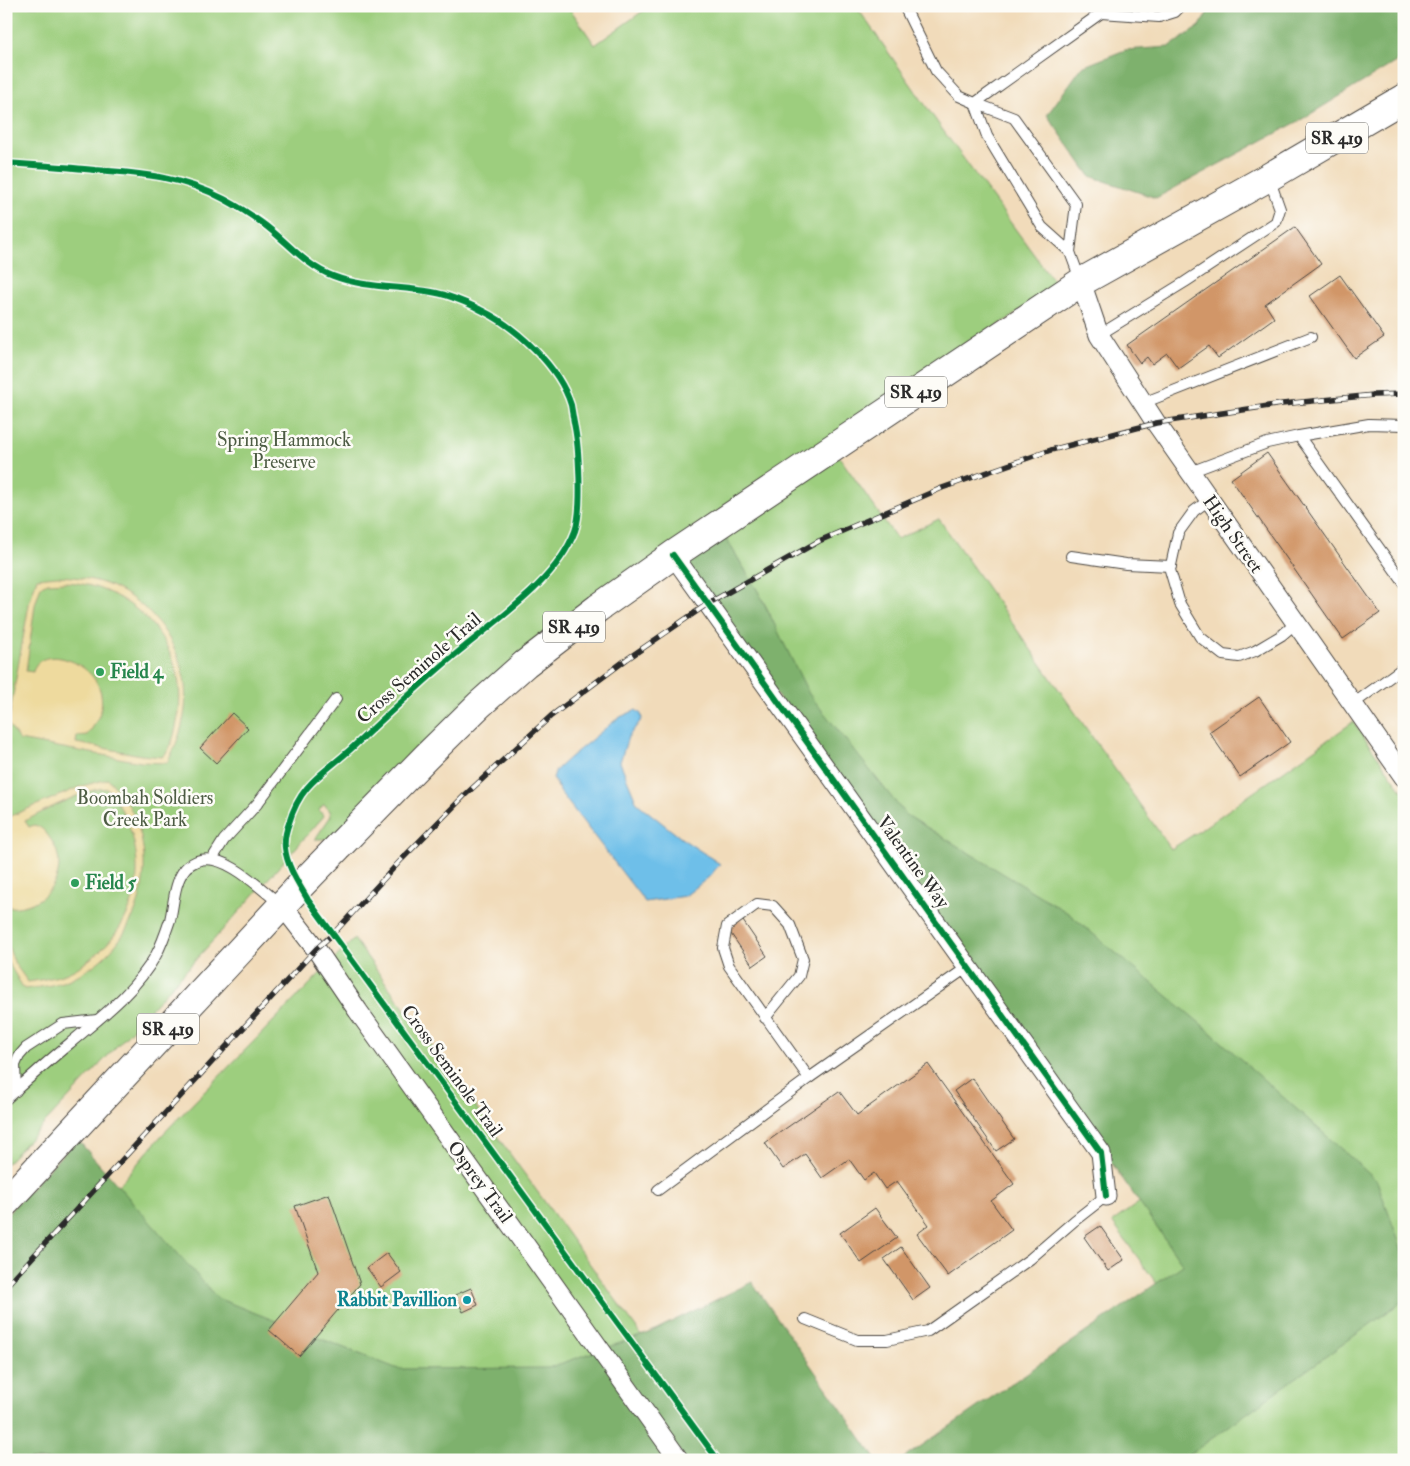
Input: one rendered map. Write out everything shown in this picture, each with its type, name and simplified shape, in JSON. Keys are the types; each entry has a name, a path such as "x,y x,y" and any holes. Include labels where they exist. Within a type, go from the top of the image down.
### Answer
{"main road":[{"name":"SR 419","path":"6,1202 282,905 426,757 519,670 598,608 674,555 1081,282 1269,178 1404,98"}],"street":[{"name":"High Street","path":"1081,282 1099,335 1142,403 1404,776"},
{"name":"Valentine Way","path":"674,555 1102,1153 1106,1196"},
{"name":"Osprey Trail","path":"282,905 316,949 358,1011 679,1460"}],"lane":[{"path":"904,6 936,72 958,96 1014,118 1076,204 1070,252 1081,282"},
{"path":"975,103 1102,10 1136,11 1159,17 1174,12 1181,6"},
{"path":"975,103 987,136 1042,227 1070,252"},
{"path":"1099,335 1268,229 1276,222 1280,209 1269,178"},
{"path":"1142,403 1311,337"},
{"path":"1190,472 1266,443 1370,424 1404,425"},
{"path":"1299,436 1404,584"},
{"path":"1209,500 1194,511 1178,533 1170,570 1180,604 1200,637 1223,655 1239,657 1255,651 1282,635 1296,623"},
{"path":"1071,556 1126,564 1171,566"},
{"path":"1353,704 1404,666"},
{"path":"212,859 224,840 257,804 336,700"},
{"path":"6,1099 125,996 155,956 168,926 180,878 184,870 196,861 212,859 220,861 237,870 282,905"},
{"path":"765,1018 799,976 802,959 790,925 773,906 757,904 727,926 723,948 728,966 765,1018 809,1078"},
{"path":"658,1190 809,1078 969,966"},
{"path":"16,1090 16,1065 19,1056 26,1048 59,1026 98,1020"},
{"path":"805,1318 857,1340 887,1340 928,1330 1030,1259 1106,1196"}],"green space":[{"name":"Spring Hammock Preserve","path":"6,6 568,6 595,45 650,6 856,6 942,129 1057,286 669,548 334,839 315,839 331,816 330,811 324,804 319,810 324,816 167,992 6,1164"},
{"path":"1211,6 1404,6 1404,57 1299,121 1156,198 1090,176 1047,115 1082,67 1125,50 1169,47 1200,26"},
{"path":"838,455 897,539 939,519 1171,849 1353,722 1404,793 1404,1460 1119,1460 1226,1379 1112,1222 1151,1194 751,630 771,616 722,532"},
{"path":"722,532 759,593 809,694 905,814 1068,913 1207,1029 1377,1181 1404,1256 1404,1300 1182,1460 901,1460 1183,1265 963,951 679,561"},
{"path":"354,939 732,1460 6,1460 6,1314 29,1290 162,1135"},
{"path":"77,1139 217,1298 398,1369 548,1368 649,1333 752,1282 877,1460 6,1460 6,1215"}],"sand":[{"path":"70,577 106,584 140,604 166,634 176,651 185,689 183,723 167,763 141,762 19,740 8,724 29,604 37,578","holes":["66,582 92,586 116,596 137,610 154,627 168,648 176,671 180,696 174,736 168,750 162,757 76,743 77,736 87,735 100,714 101,694 94,679 82,667 67,659 52,657 39,661 33,672 26,671 35,605 41,586 48,583"]},
{"path":"108,779 129,806 141,839 144,862 142,886 136,908 127,929 113,948 96,964 64,982 24,989 6,959 6,941 15,964 28,982 65,974 83,964 100,951 116,933 127,913 134,893 137,872 136,851 130,829 121,809 108,789 91,791 67,800 25,821 29,827 34,825 42,829 56,850 59,863 57,875 52,886 44,896 33,903 20,907 6,907 6,818 82,786"}],"water":[{"path":"636,710 641,714 642,719 628,737 620,762 637,803 681,838 720,864 709,877 685,896 645,902 561,793 553,778 556,770 569,758 618,718"}],"building":[{"path":"1295,227 1321,264 1265,304 1274,318 1218,358 1209,346 1178,368 1167,353 1152,364 1147,357 1140,363 1127,345"},
{"path":"1340,275 1384,337 1354,358 1310,296"},
{"path":"1267,453 1380,613 1343,639 1231,479"},
{"path":"1259,697 1290,742 1240,777 1209,732"},
{"path":"232,713 248,728 216,763 200,748"},
{"path":"741,918 767,956 753,966 727,928"},
{"path":"928,1064 1014,1184 991,1201 1012,1230 948,1276 917,1234 929,1225 897,1181 885,1189 874,1173 864,1180 849,1159 822,1178 805,1154 783,1169 765,1143 839,1091 857,1115"},
{"path":"972,1078 1014,1139 996,1151 954,1091"},
{"path":"329,1194 360,1284 299,1356 269,1330 318,1272 295,1206"},
{"path":"875,1208 897,1238 861,1263 840,1233"},
{"path":"1100,1226 1124,1260 1108,1271 1084,1237"},
{"path":"901,1247 930,1288 913,1300 884,1259"},
{"path":"387,1253 401,1272 381,1287 367,1268"},
{"name":"Rabbit Pavillion","path":"471,1288 478,1305 463,1312 455,1295"}],"railway":[{"path":"6,1286 316,949 333,934 402,859 465,795 551,716 627,659 709,603 819,541 942,488 1051,450 1156,423 1282,404 1404,394"}],"cycle path":[{"name":"Cross Seminole Trail","path":"6,163 161,177 209,192 253,216 304,259 333,276 375,286 445,295 494,317 535,349 557,376 565,390 571,405 576,433 580,493 575,531 566,549 554,567 524,598 404,699 307,788 294,809 286,832 286,855 297,882 308,900 718,1460"},
{"path":"673,555 1101,1153 1106,1196"}],"place":[{"name":"Field 4","path":"100,672"},
{"name":"Field 5","path":"75,883"},
{"name":"Rabbit Pavillion","path":"467,1300"}],"park label":[{"name":"Boombah Soldiers Creek Park","path":"145,809"}]}
